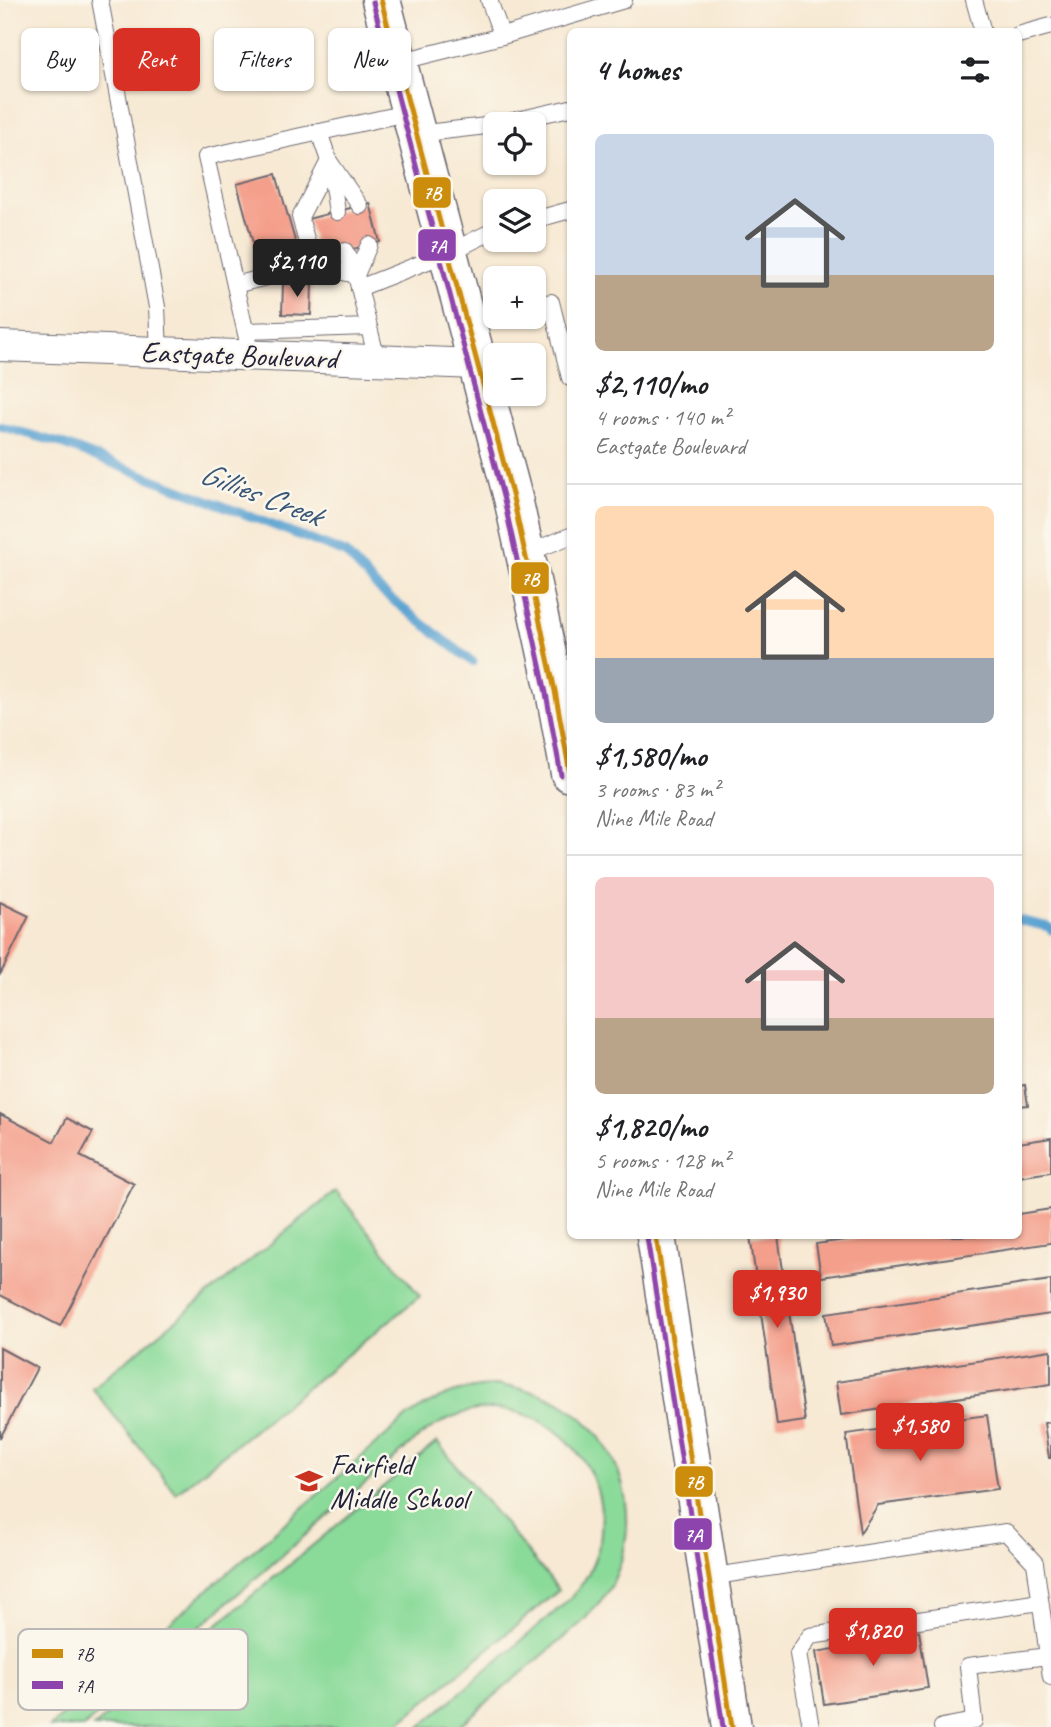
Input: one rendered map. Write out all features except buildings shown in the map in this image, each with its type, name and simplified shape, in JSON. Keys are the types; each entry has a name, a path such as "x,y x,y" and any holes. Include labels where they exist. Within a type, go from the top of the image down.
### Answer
{"main road":[{"path":"381,0 389,28"},
{"path":"406,91 448,253 481,316 478,364 513,498 567,758"},
{"path":"656,1239 732,1727"}],"street":[{"name":"Eastgate Boulevard","path":"0,346 159,352 248,343 377,360 478,364"}],"lane":[{"path":"100,0 157,307 159,352"},
{"path":"489,0 502,36"},
{"path":"411,59 502,36 624,0"},
{"path":"974,0 982,28"},
{"path":"1022,34 1051,26"},
{"path":"546,113 567,109"},
{"path":"369,327 248,343 206,158 320,132 414,123 483,125"},
{"path":"320,132 329,161 337,212"},
{"path":"329,161 360,206"},
{"path":"313,265 300,217 329,161"},
{"path":"546,217 567,211"},
{"path":"235,285 313,265 358,281 448,253 483,236"},
{"path":"358,281 369,245"},
{"path":"345,251 358,281 377,360"},
{"path":"546,303 551,302 567,366"},
{"path":"525,554 567,537"},
{"path":"709,1577 1006,1532 1035,1563 1044,1593 1050,1669 968,1665 974,1721 942,1727"},
{"path":"811,1727 798,1654 810,1636 1044,1593"}],"green space":[{"path":"336,1191 420,1296 176,1493 92,1388"},
{"path":"494,1385 528,1390 561,1403 583,1419 600,1438 613,1460 627,1509 621,1561 604,1596 581,1623 458,1727 420,1727 563,1605 587,1577 600,1542 601,1512 595,1484 581,1458 562,1436 537,1420 509,1411 477,1410 447,1420 420,1436 197,1629 163,1629 407,1417 428,1404 469,1389"},
{"path":"437,1442 559,1590 394,1727 94,1727 114,1710 248,1710 248,1629 212,1629"},
{"path":"70,1710 104,1710 84,1727 50,1727"}],"waterway":[{"name":"Gillies Creek","path":"0,426 60,443 345,553 382,592 473,662"},
{"path":"1022,921 1049,927 1051,930"}],"transit line":[{"name":"7B","path":"381,0 513,498 567,757"},
{"name":"7A","path":"373,2 504,500 561,775"},
{"name":"7A","path":"647,1239 723,1727"},
{"name":"7B","path":"656,1239 732,1727"}],"place":[{"name":"Fairfield Middle School","path":"309,1481"}]}
